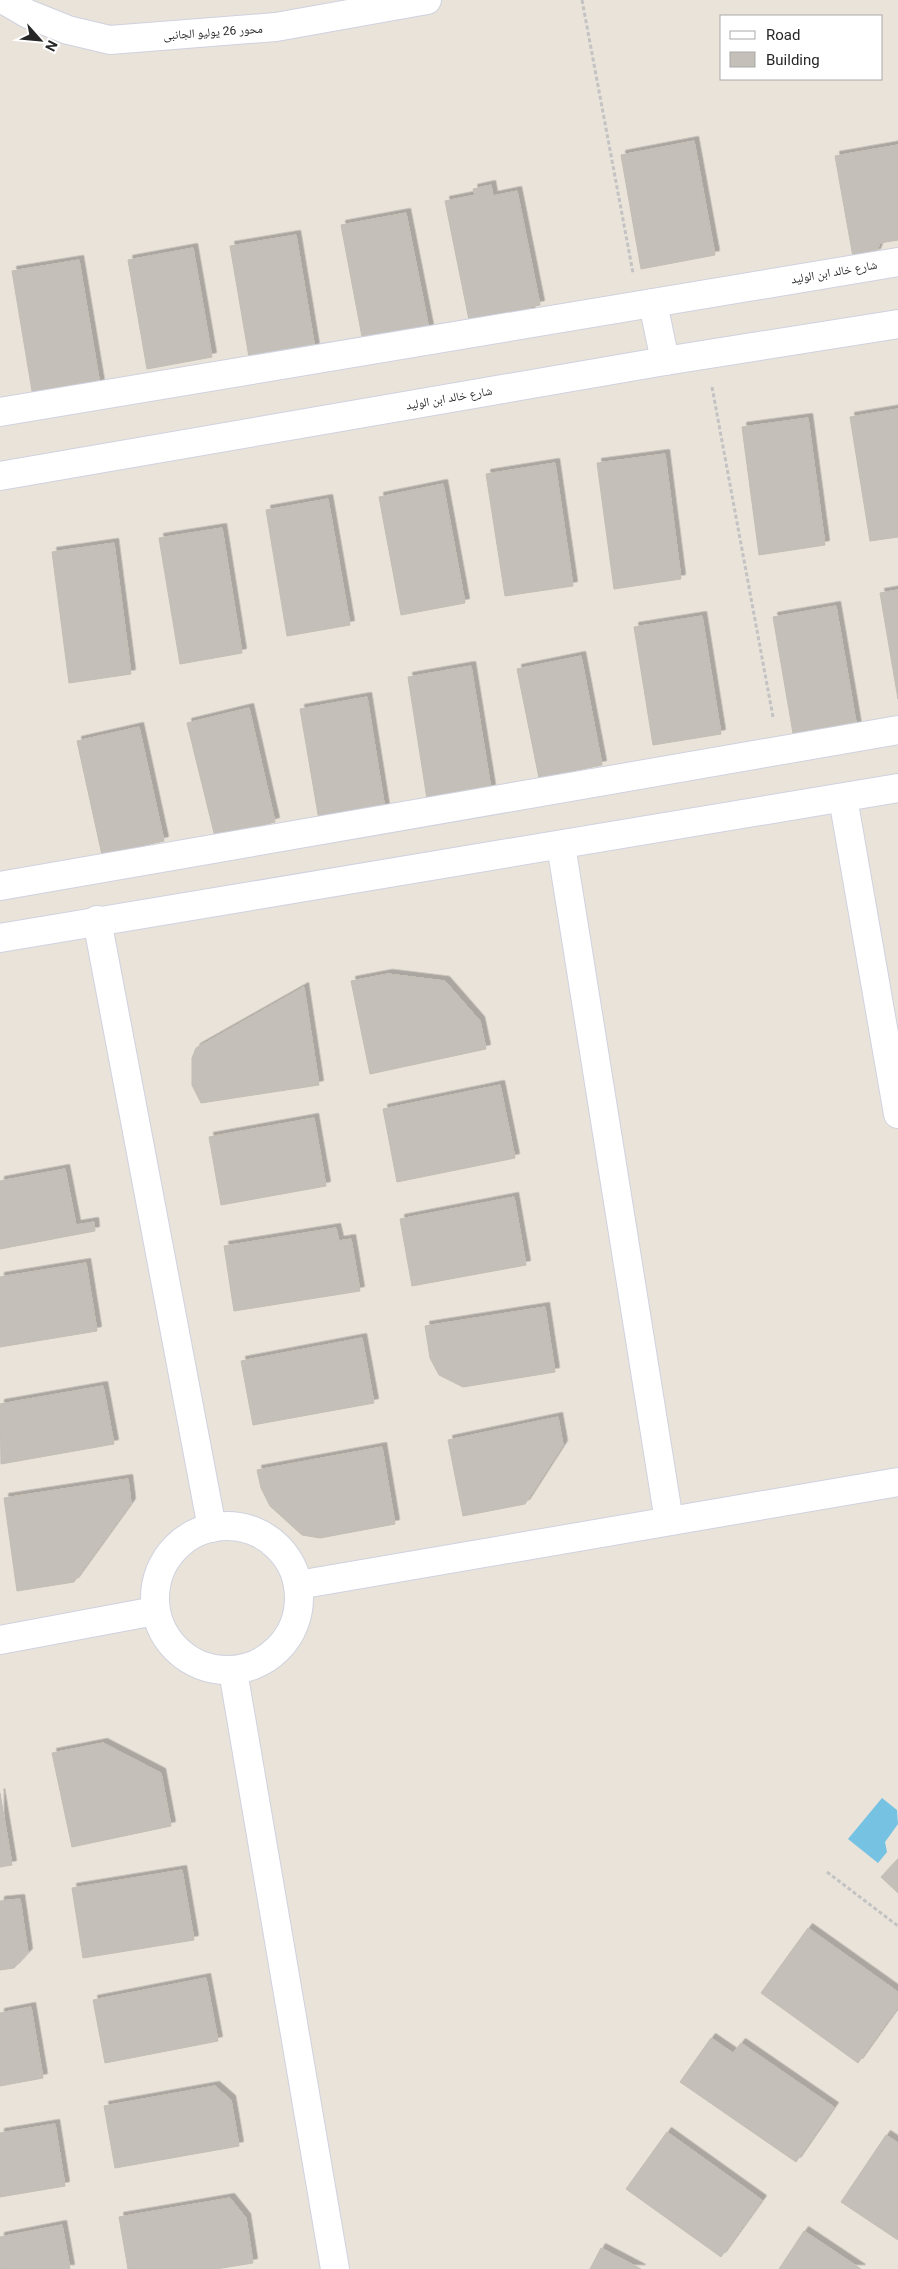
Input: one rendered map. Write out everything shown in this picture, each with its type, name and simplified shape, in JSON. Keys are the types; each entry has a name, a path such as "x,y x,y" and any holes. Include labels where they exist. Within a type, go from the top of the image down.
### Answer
{"street":[{"name":"محور 26 يوليو الجانبى","path":"4,0 28,14 68,30 110,40 276,27 428,0"},
{"name":"شارع خالد ابن الوليد","path":"0,412 898,262"},
{"path":"646,304 665,361"},
{"name":"شارع خالد ابن الوليد","path":"0,476 706,354 898,324"},
{"path":"0,886 898,730"},
{"path":"0,938 97,920 898,788"},
{"path":"843,798 898,1114"},
{"path":"561,845 669,1521"},
{"path":"97,920 212,1528"},
{"path":"298,1585 898,1482"},
{"path":"235,1526 257,1532 276,1545 290,1563 298,1585 298,1609 291,1632 276,1651 256,1664 233,1671 212,1669 192,1662 174,1649 162,1631 156,1611 155,1588 162,1568 174,1549 191,1535 212,1528 235,1526"},
{"path":"0,1640 156,1611"},
{"path":"233,1671 335,2269"}],"path":[{"path":"582,0 646,304"},
{"path":"706,354 779,750"},
{"path":"827,1872 898,1926"}],"water":[{"path":"882,1798 897,1810 898,1824 885,1842 887,1852 878,1863 848,1839"}],"building":[{"path":"694,141 715,255 641,269 621,155"},
{"path":"898,145 898,240 880,243 876,253 853,257 835,156"},
{"path":"491,185 493,196 517,191 540,305 530,307 532,319 485,329 483,317 469,320 445,201 475,195 473,189"},
{"path":"406,213 429,329 363,342 341,225"},
{"path":"296,235 316,355 250,363 230,246"},
{"path":"193,248 212,357 147,369 128,260"},
{"path":"79,260 100,385 33,397 12,271"},
{"path":"898,409 898,537 870,541 850,417"},
{"path":"808,418 825,545 759,555 742,427"},
{"path":"665,454 681,579 614,589 597,463"},
{"path":"555,463 573,586 505,596 486,474"},
{"path":"443,484 465,603 401,615 379,497"},
{"path":"328,499 350,625 287,636 266,510"},
{"path":"222,528 242,653 180,664 159,538"},
{"path":"114,543 131,674 69,683 52,552"},
{"path":"898,590 898,699 880,593"},
{"path":"836,606 857,728 794,739 773,617"},
{"path":"702,616 721,734 653,745 634,627"},
{"path":"581,656 602,765 539,778 517,669"},
{"path":"471,666 491,789 427,799 408,677"},
{"path":"367,697 385,809 319,820 300,709"},
{"path":"249,708 275,822 215,837 187,723"},
{"path":"139,727 164,841 102,855 77,741"},
{"path":"388,974 445,981 480,1021 486,1049 370,1074 351,981"},
{"path":"304,987 319,1085 201,1103 192,1085 192,1058 196,1048"},
{"path":"500,1085 515,1158 397,1182 383,1109"},
{"path":"314,1118 326,1186 221,1205 209,1137"},
{"path":"65,1169 76,1225 94,1222 95,1231 0,1249 0,1181"},
{"path":"514,1197 526,1265 412,1286 400,1219"},
{"path":"336,1228 339,1241 351,1239 360,1291 234,1311 224,1246"},
{"path":"86,1263 97,1331 0,1347 0,1277"},
{"path":"545,1307 555,1372 463,1387 439,1375 430,1358 425,1326"},
{"path":"362,1338 374,1403 253,1425 241,1361"},
{"path":"103,1386 114,1444 1,1464 0,1404"},
{"path":"558,1417 563,1445 525,1504 463,1516 448,1440"},
{"path":"382,1447 395,1524 320,1538 302,1535 270,1506 261,1488 257,1470"},
{"path":"128,1479 131,1503 74,1582 17,1591 4,1498"},
{"path":"103,1743 161,1773 171,1826 72,1847 52,1753"},
{"path":"0,1793 12,1865 0,1867"},
{"path":"898,1859 898,1893 881,1877"},
{"path":"182,1870 194,1940 83,1958 72,1888"},
{"path":"20,1899 28,1953 14,1968 0,1970 0,1901"},
{"path":"808,1928 898,1992 898,2007 858,2063 761,1993"},
{"path":"206,1978 218,2041 105,2063 93,2000"},
{"path":"31,2007 43,2078 0,2086 0,2013"},
{"path":"711,2038 733,2053 741,2043 834,2107 796,2162 680,2082"},
{"path":"215,2086 231,2100 239,2146 115,2168 104,2106"},
{"path":"55,2124 65,2186 0,2197 0,2133"},
{"path":"667,2132 762,2200 721,2257 626,2189"},
{"path":"886,2135 898,2143 898,2240 841,2202"},
{"path":"230,2198 246,2218 253,2263 216,2269 128,2269 119,2217"},
{"path":"62,2225 70,2269 0,2269 0,2237"},
{"path":"804,2231 861,2269 779,2269"},
{"path":"601,2248 641,2269 590,2269"}]}
